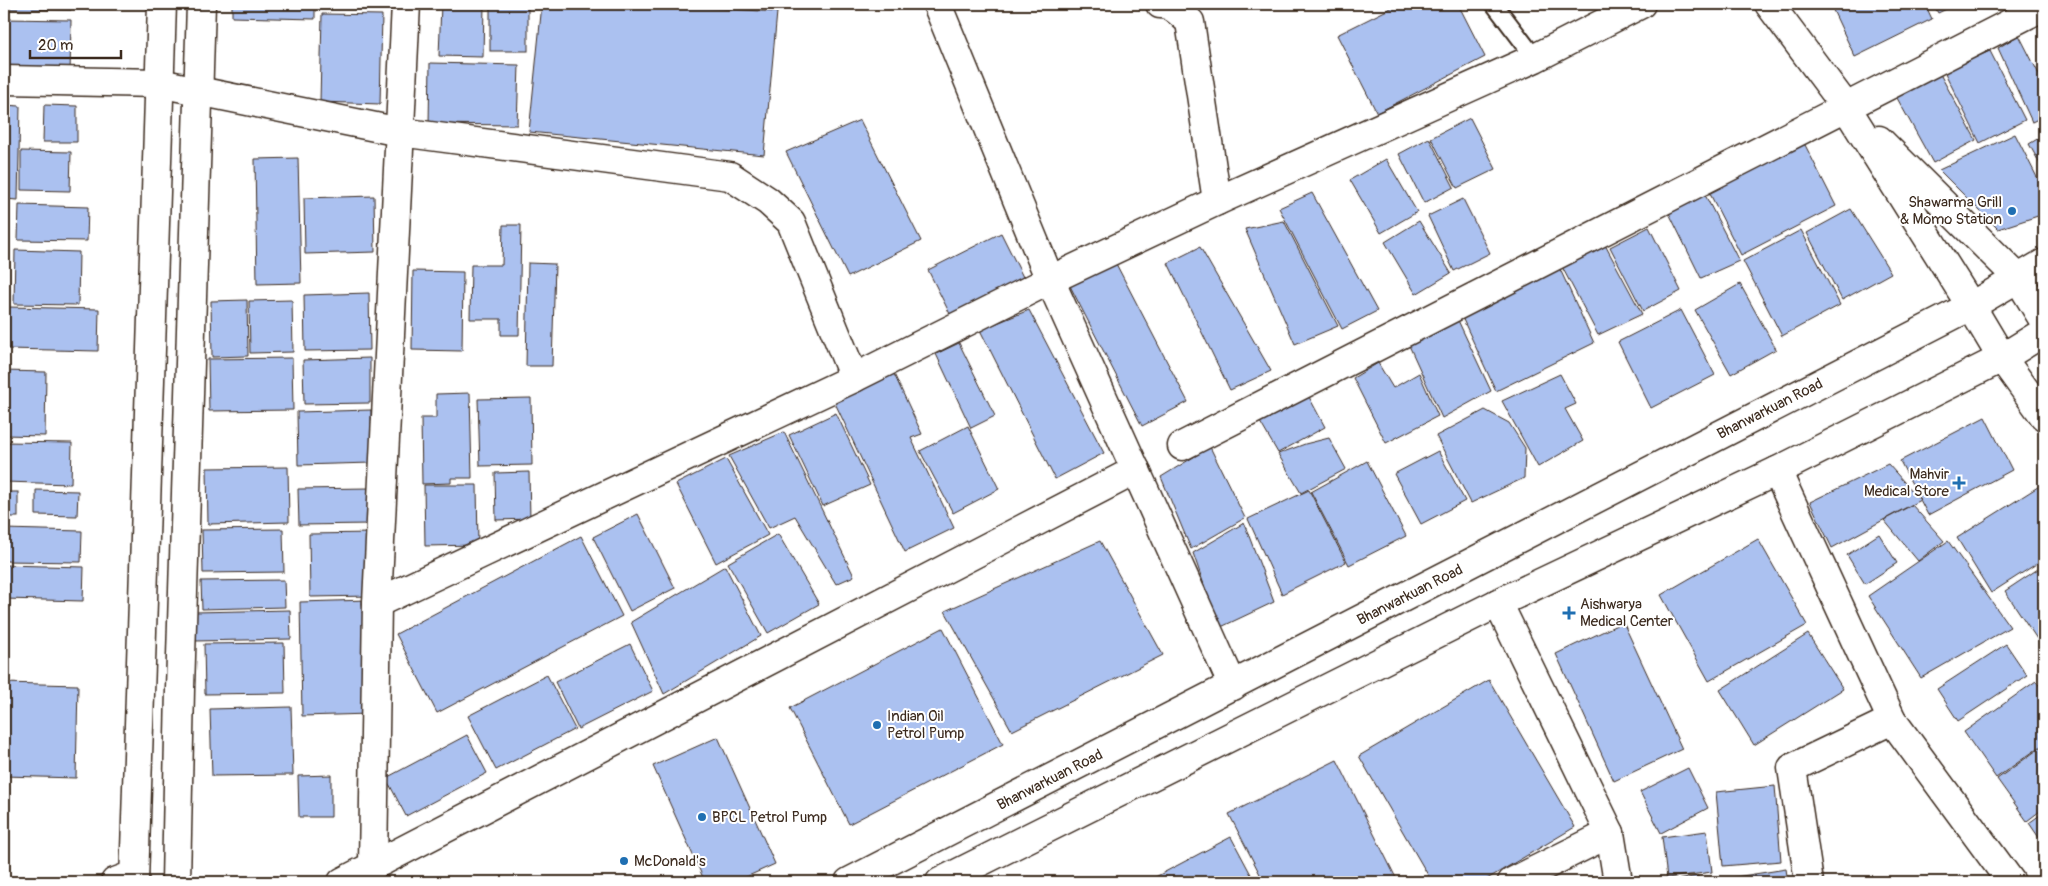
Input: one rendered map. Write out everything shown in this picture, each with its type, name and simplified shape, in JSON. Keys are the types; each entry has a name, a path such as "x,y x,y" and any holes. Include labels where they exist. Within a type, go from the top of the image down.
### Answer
{"street":[{"path":"128,880 162,4"},
{"path":"176,882 201,4"},
{"path":"373,865 377,604 406,4"},
{"path":"937,4 1050,280 1232,686"},
{"path":"1160,4 1166,4 1178,11 1190,22 1217,202"},
{"path":"377,604 854,378 1050,280 1534,58 1640,4"},
{"path":"1769,4 1846,107 2002,358 2044,416"},
{"path":"1182,446 2044,6"},
{"path":"4,80 159,83 400,132 730,176 768,201 791,222 854,378"},
{"path":"1846,107 2018,278 2044,321"},
{"name":"Bhanwarkuan Road","path":"849,882 1971,306 2044,263"},
{"path":"942,882 1498,602 1777,471 2002,358 2044,332"},
{"path":"342,882 1136,470"},
{"path":"1777,471 1892,720 2011,882"},
{"path":"1498,602 1610,833 1618,882"},
{"path":"1809,882 1792,768 1892,720"},
{"path":"1512,882 1610,833"}],"lane":[{"path":"1494,4 1534,58"}],"building":[{"path":"4,4 71,4 71,10 4,9"},
{"path":"232,4 315,4 315,19 232,17"},
{"path":"441,4 484,4 483,57 439,56"},
{"path":"490,4 528,4 528,51 490,51"},
{"path":"542,4 652,4 777,12 764,155 529,132"},
{"path":"1399,4 1458,4 1485,57 1377,113 1337,35"},
{"path":"1841,4 1925,4 1932,19 1855,57 1832,8"},
{"path":"1933,4 1957,4 1938,13"},
{"path":"322,14 382,15 380,104 320,102"},
{"path":"4,19 71,20 70,75 4,73"},
{"path":"2019,35 2044,84 2044,116 2032,122 1998,48"},
{"path":"1990,51 2025,120 1980,143 1944,71"},
{"path":"430,63 519,65 517,125 429,124"},
{"path":"1935,65 1976,140 1933,163 1892,89"},
{"path":"4,105 20,106 18,200 4,199"},
{"path":"44,105 77,106 77,142 43,142"},
{"path":"1470,118 1496,169 1457,188 1431,138"},
{"path":"860,120 921,241 848,277 786,152"},
{"path":"2015,134 2044,191 2044,214 1998,229 1939,170"},
{"path":"2044,135 2044,171 2029,144"},
{"path":"1801,137 1836,206 1741,255 1706,186"},
{"path":"1429,138 1454,187 1424,203 1399,154"},
{"path":"21,151 71,152 70,191 21,190"},
{"path":"298,158 301,283 257,284 255,159"},
{"path":"1386,159 1417,212 1381,233 1350,180"},
{"path":"1703,191 1739,261 1701,278 1667,209"},
{"path":"1312,193 1377,311 1342,329 1279,208"},
{"path":"374,196 375,252 305,254 304,198"},
{"path":"1463,199 1490,253 1454,271 1428,216"},
{"path":"19,205 88,207 87,241 18,240"},
{"path":"1851,209 1891,273 1842,300 1807,233"},
{"path":"1284,221 1338,326 1295,344 1245,229"},
{"path":"1419,221 1451,273 1416,294 1385,242"},
{"path":"503,225 521,225 519,335 501,335 501,319 470,319 471,265 502,265"},
{"path":"1649,227 1681,291 1643,311 1610,247"},
{"path":"1801,230 1840,305 1782,336 1743,261"},
{"path":"1001,233 1025,281 952,318 928,270"},
{"path":"1604,243 1642,314 1598,335 1561,265"},
{"path":"1200,247 1271,371 1230,390 1168,263"},
{"path":"15,250 79,252 78,305 14,304"},
{"path":"1113,258 1188,402 1142,426 1068,282"},
{"path":"528,263 555,264 552,366 526,366"},
{"path":"1559,267 1594,343 1496,391 1460,313"},
{"path":"413,271 463,272 462,351 412,350"},
{"path":"1740,284 1776,349 1731,374 1695,310"},
{"path":"369,293 370,350 305,351 304,295"},
{"path":"247,300 248,356 212,357 211,301"},
{"path":"292,300 293,352 250,353 249,301"},
{"path":"8,307 99,309 98,351 7,349"},
{"path":"1029,310 1104,453 1055,479 980,330"},
{"path":"1681,310 1715,375 1651,408 1618,342"},
{"path":"1456,316 1491,391 1442,418 1407,341"},
{"path":"959,343 995,416 971,428 936,354"},
{"path":"292,358 293,410 209,411 208,359"},
{"path":"370,358 370,403 304,404 303,360"},
{"path":"1378,363 1393,388 1419,373 1438,416 1386,443 1353,378"},
{"path":"4,371 46,372 45,436 4,435"},
{"path":"894,374 922,434 911,438 954,528 905,552 835,403"},
{"path":"1560,374 1576,404 1565,409 1583,441 1538,467 1502,401"},
{"path":"470,393 472,478 451,478 451,483 422,484 421,418 436,418 436,394"},
{"path":"1308,395 1325,427 1278,453 1260,422"},
{"path":"531,398 532,465 480,466 478,399"},
{"path":"371,410 372,463 298,465 297,412"},
{"path":"1485,410 1509,423 1525,448 1524,478 1471,503 1436,436"},
{"path":"836,413 870,485 823,506 789,435"},
{"path":"1985,417 2012,470 1928,515 1900,461"},
{"path":"968,426 999,489 953,513 920,451"},
{"path":"784,432 854,576 836,584 795,516 769,528 729,456"},
{"path":"1329,438 1346,469 1301,493 1278,454"},
{"path":"4,442 72,443 71,484 4,482"},
{"path":"1210,447 1245,518 1191,549 1161,477"},
{"path":"1438,451 1465,501 1421,524 1394,474"},
{"path":"726,459 768,535 716,563 676,484"},
{"path":"1367,461 1406,536 1349,565 1311,492"},
{"path":"1888,464 1920,500 1832,548 1810,502"},
{"path":"288,467 289,522 208,524 207,468"},
{"path":"529,472 530,519 496,520 495,473"},
{"path":"424,485 477,485 478,545 425,546"},
{"path":"2041,485 2044,490 2044,559 1991,593 1957,538"},
{"path":"370,488 370,524 299,525 298,489"},
{"path":"36,490 78,491 77,516 36,515"},
{"path":"1309,490 1346,562 1282,594 1248,519"},
{"path":"4,492 18,492 18,517 4,517"},
{"path":"1912,505 1944,541 1918,561 1884,520"},
{"path":"638,514 675,588 630,611 593,537"},
{"path":"1244,523 1274,602 1219,628 1193,553"},
{"path":"4,529 82,531 81,562 4,561"},
{"path":"283,529 284,572 203,573 202,530"},
{"path":"372,533 373,596 310,597 309,534"},
{"path":"778,534 819,604 768,633 728,563"},
{"path":"1879,534 1897,563 1865,584 1847,555"},
{"path":"581,536 622,616 437,713 396,634"},
{"path":"1758,539 1807,625 1709,681 1661,595"},
{"path":"1100,541 1163,655 1012,731 945,611"},
{"path":"1948,541 2010,627 1921,678 1868,596"},
{"path":"4,565 84,567 83,601 4,599"},
{"path":"2044,565 2044,634 2037,639 2005,591"},
{"path":"725,566 761,636 664,694 631,622"},
{"path":"284,580 285,607 202,609 201,581"},
{"path":"368,600 370,714 302,716 300,602"},
{"path":"290,610 291,639 195,641 195,612"},
{"path":"1623,622 1682,749 1614,781 1556,654"},
{"path":"943,628 1003,744 849,824 790,708"},
{"path":"1808,634 1843,689 1754,745 1720,690"},
{"path":"284,643 285,693 205,694 204,644"},
{"path":"630,644 653,691 578,729 555,682"},
{"path":"2006,644 2027,675 1958,721 1937,689"},
{"path":"547,675 575,729 496,770 468,716"},
{"path":"1489,680 1575,827 1482,882 1432,882 1359,756"},
{"path":"2036,681 2044,692 2044,744 1996,778 1964,732"},
{"path":"4,683 78,685 76,778 4,776"},
{"path":"291,707 293,775 212,776 210,709"},
{"path":"467,735 487,773 406,816 386,778"},
{"path":"718,737 775,864 735,882 705,882 653,766"},
{"path":"2044,745 2044,808 2027,821 1997,779"},
{"path":"1337,760 1398,882 1264,882 1229,814"},
{"path":"1688,768 1708,808 1661,833 1640,792"},
{"path":"331,775 331,817 299,817 298,776"},
{"path":"1775,786 1781,861 1723,866 1716,792"},
{"path":"2044,812 2044,845 2029,823"},
{"path":"1707,831 1712,872 1667,878 1662,837"},
{"path":"1231,837 1255,882 1146,882"},
{"path":"1786,869 1788,882 1723,882 1723,879"},
{"path":"1698,876 1700,882 1667,882"}],"place":[{"name":"Shawarma Grill & Momo Station","path":"2012,211"},
{"name":"Mahvir Medical Store","path":"1959,483"},
{"name":"Aishwarya Medical Center","path":"1569,613"},
{"name":"Indian Oil Petrol Pump","path":"877,725"},
{"name":"BPCL Petrol Pump","path":"702,817"},
{"name":"McDonald's","path":"624,861"}]}
